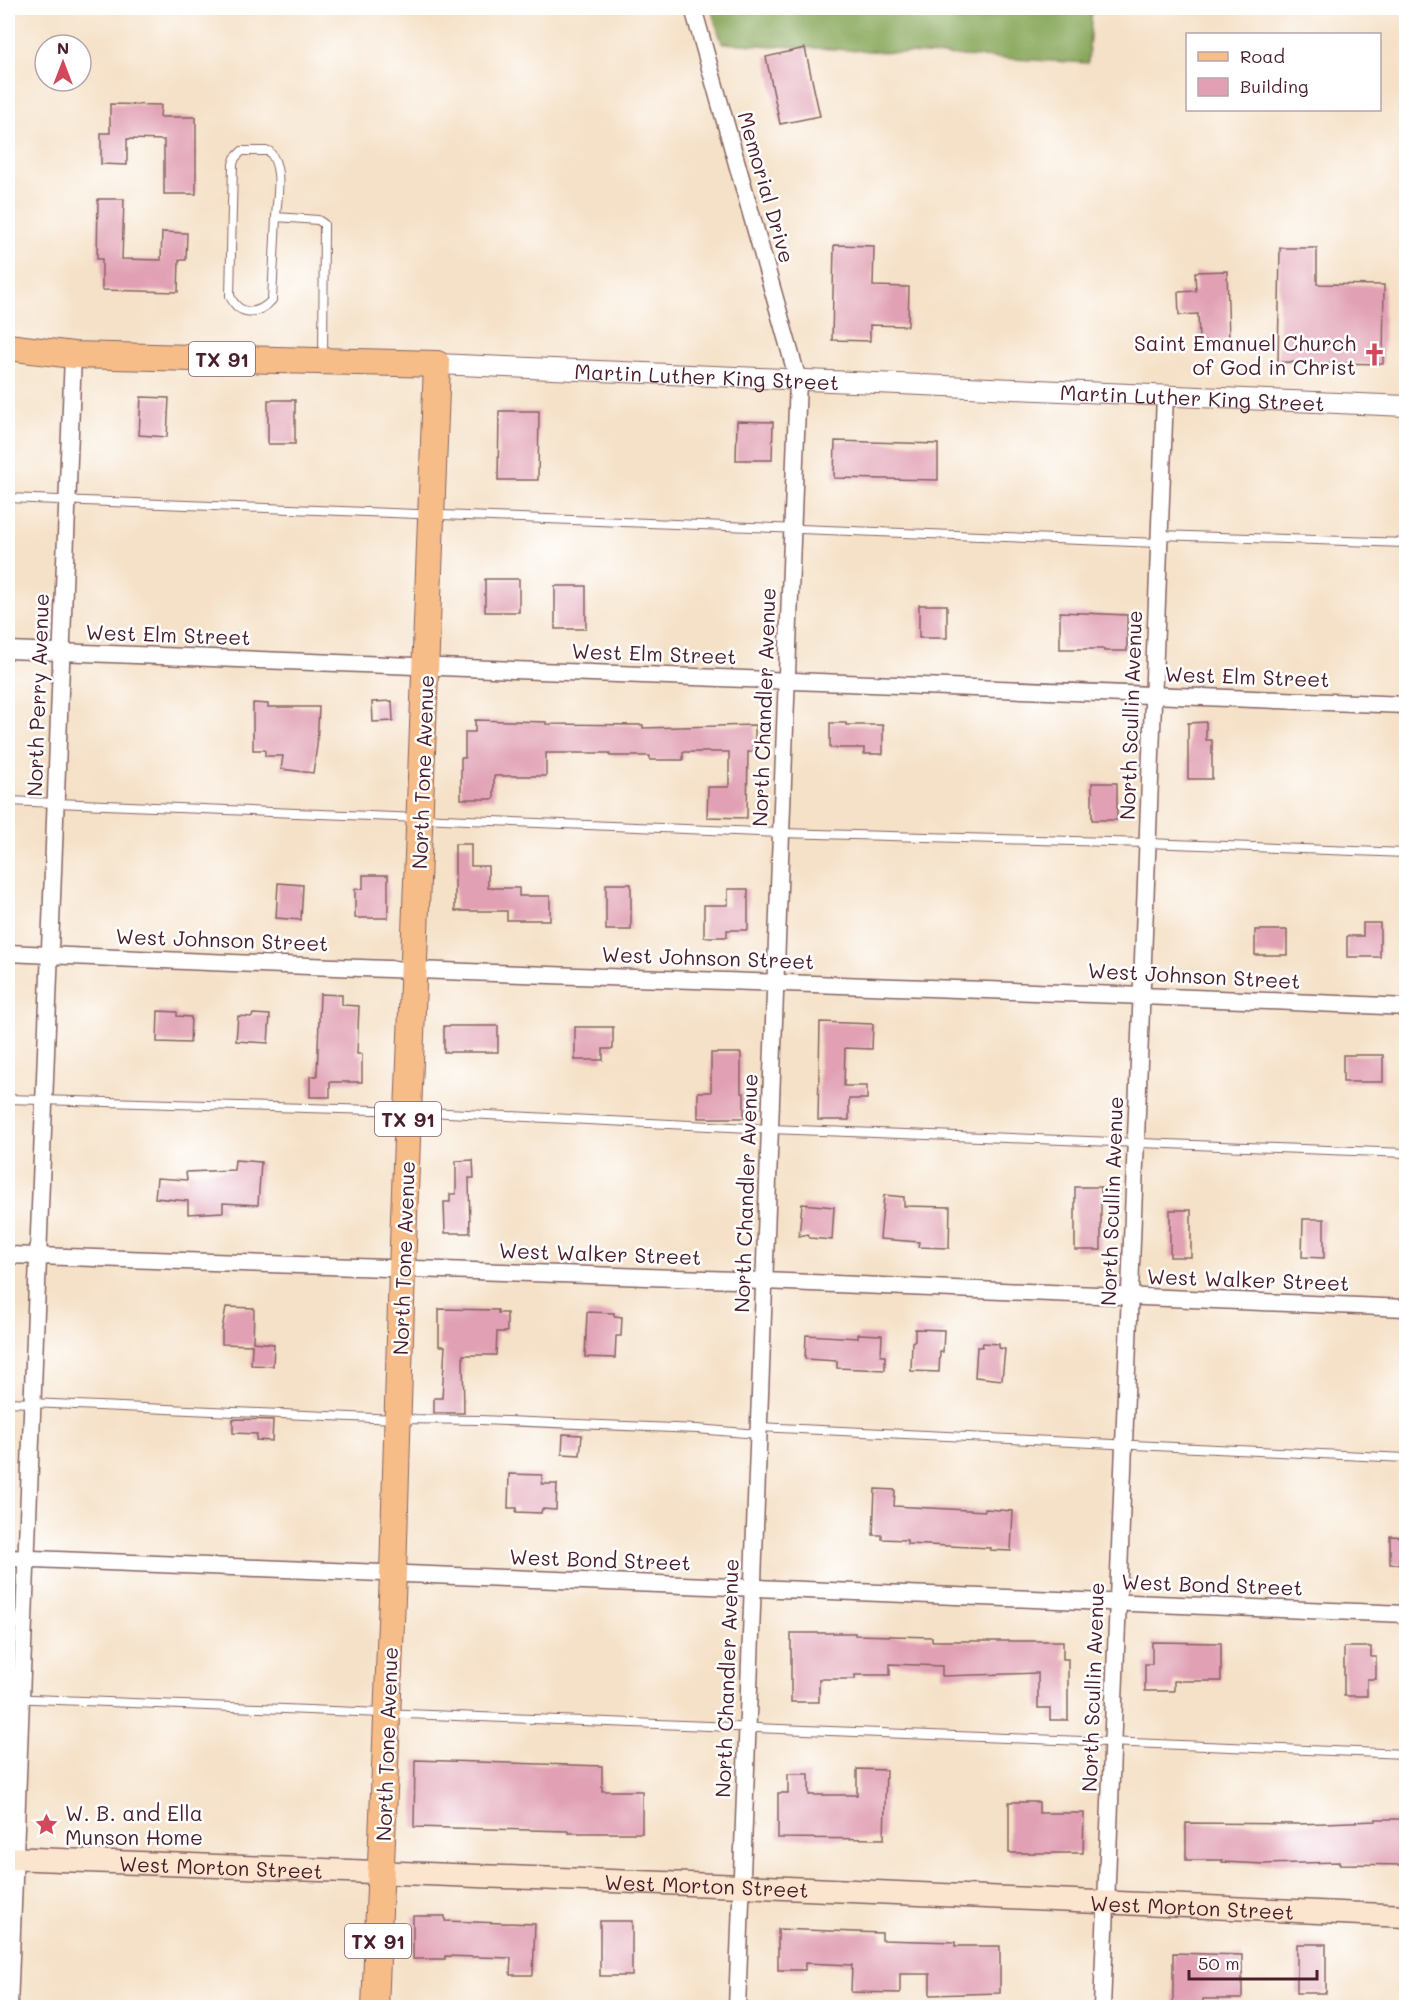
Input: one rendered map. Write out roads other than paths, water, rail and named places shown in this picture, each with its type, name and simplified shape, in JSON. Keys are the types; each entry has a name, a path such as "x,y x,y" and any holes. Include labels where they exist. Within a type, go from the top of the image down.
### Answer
{"main road":[{"name":"Martin Luther King Street","path":"8,347 73,355 437,364"},
{"name":"North Tone Avenue","path":"375,2007 437,364"},
{"name":"West Morton Street","path":"11,1858 1106,1901 1407,1916"}],"street":[{"name":"Memorial Drive","path":"693,8 798,380"},
{"name":"North Perry Avenue","path":"9,2004 14,1698 26,1559 73,355"},
{"name":"Martin Luther King Street","path":"437,364 1407,406"},
{"name":"North Chandler Avenue","path":"737,2007 798,380"},
{"name":"North Scullin Avenue","path":"1102,2007 1165,396"},
{"name":"West Elm Street","path":"8,650 1407,705"},
{"name":"West Johnson Street","path":"8,953 414,970 1142,994 1407,1007"},
{"name":"West Walker Street","path":"8,1255 764,1281 1407,1308"},
{"name":"West Bond Street","path":"8,1558 1407,1614"}],"lane":[{"path":"242,151 268,151 274,157 278,168 276,217 272,300 265,308 255,311 240,310 234,305 230,296 230,284 232,164 242,151"},
{"path":"276,217 318,220 324,224 323,361"},
{"path":"8,498 792,528 1159,539 1407,543"},
{"path":"8,801 781,832 1407,853"},
{"path":"8,1099 408,1111 770,1129 1407,1153"},
{"path":"8,1402 1407,1458"},
{"path":"14,1698 1407,1754"}],"place":[{"name":"Saint Emanuel Church of God in Christ","path":"1374,354"},
{"name":"W. B. and Ella Munson Home","path":"47,1824"}]}
